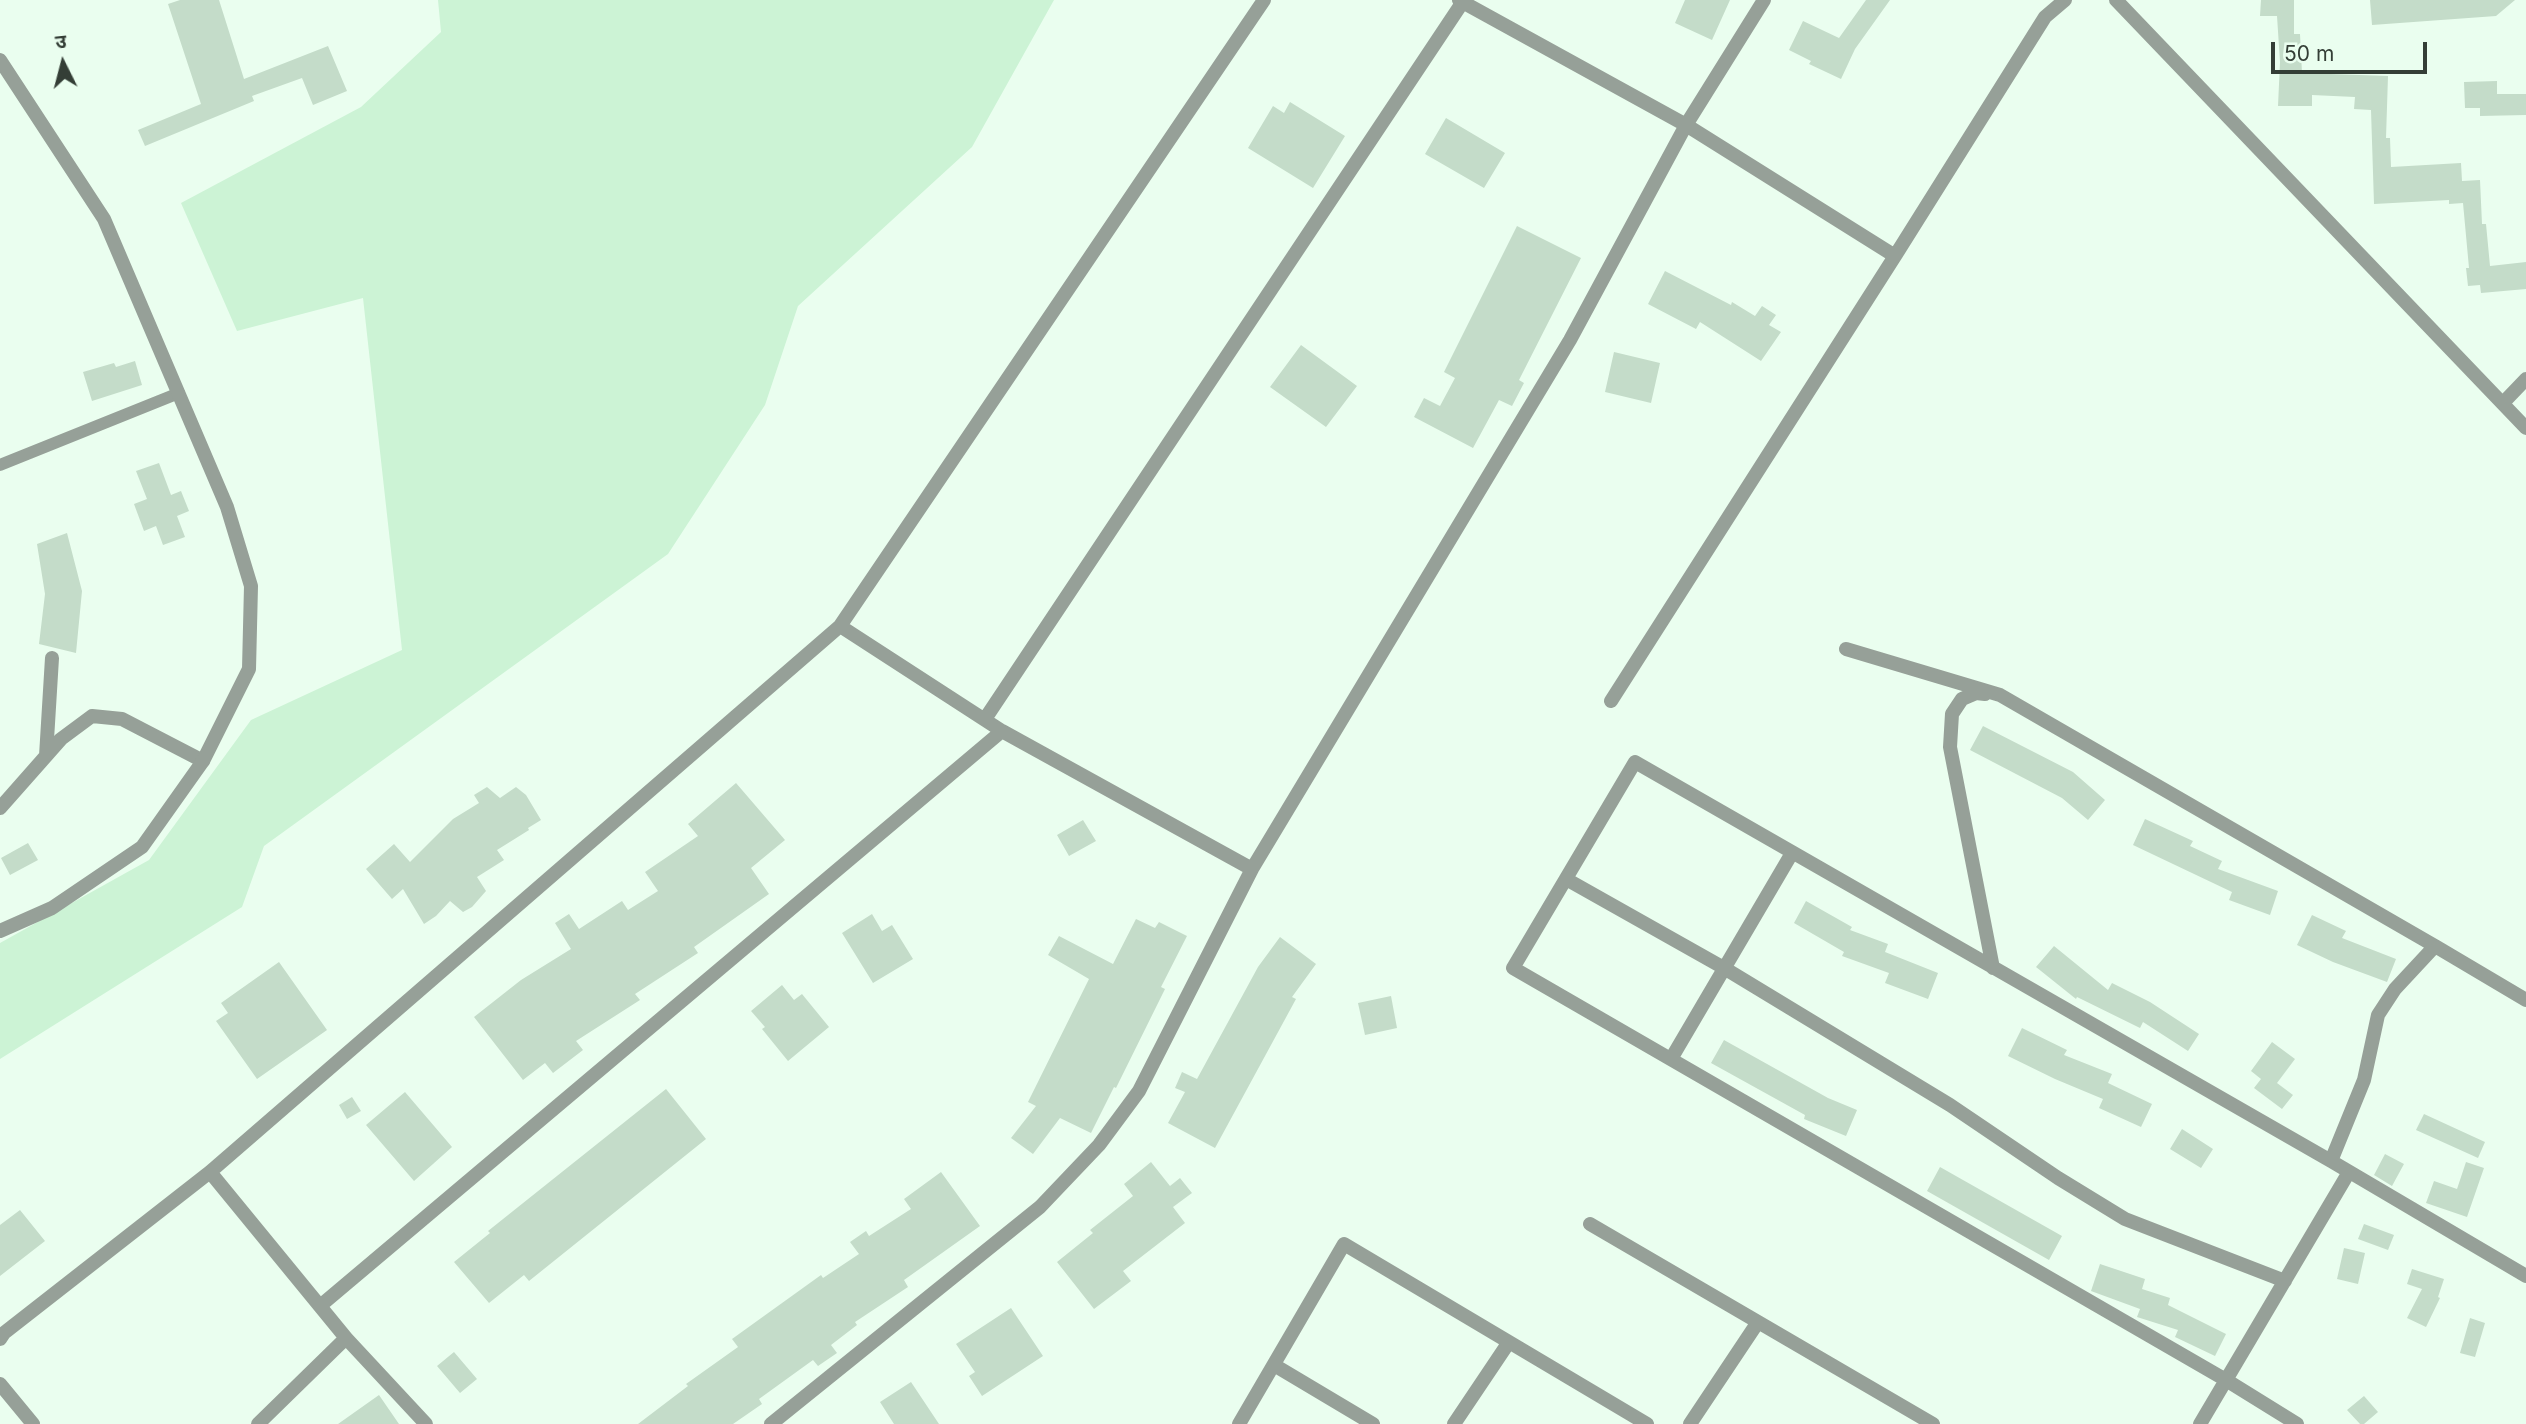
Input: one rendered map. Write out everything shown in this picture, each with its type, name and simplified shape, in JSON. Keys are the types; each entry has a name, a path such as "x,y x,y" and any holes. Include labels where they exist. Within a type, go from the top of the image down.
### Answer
{"street":[{"path":"0,1339 211,1172 840,626 1264,0"},
{"path":"771,1424 1040,1207 1099,1145 1139,1091 1252,869 1570,340 1686,125 1764,0"},
{"path":"1611,701 2045,17 2065,0"},
{"path":"2116,0 2526,428"},
{"path":"985,719 1460,1 1686,125 1895,256"},
{"path":"0,60 104,219 227,507 251,586 249,668 203,761 142,847 52,908 0,931"},
{"path":"2502,403 2526,379"},
{"path":"840,626 1002,731 1252,869"},
{"path":"1846,649 2000,695 2526,1000"},
{"path":"46,756 52,658"},
{"path":"1993,968 1950,747 1952,714 1962,699 1976,693 2000,695"},
{"path":"0,808 61,739 92,716 122,719 203,761"},
{"path":"320,1306 1002,731"},
{"path":"2297,1424 2226,1380 1513,968 1635,762 2331,1161 2526,1276"},
{"path":"1671,1059 1792,853"},
{"path":"1566,879 1724,968 1950,1105 2057,1178 2125,1219 2285,1281"},
{"path":"2331,1161 2364,1080 2378,1015 2395,989 2435,946"},
{"path":"211,1172 346,1338 426,1424"},
{"path":"2200,1424 2349,1172"},
{"path":"1590,1224 1933,1424"},
{"path":"1239,1424 1343,1244 1647,1424"},
{"path":"1690,1424 1758,1322"},
{"path":"258,1424 346,1338"},
{"path":"1454,1424 1509,1342"},
{"path":"1274,1365 1373,1424"},
{"path":"0,1384 33,1424"}],"lane":[{"path":"0,465 178,393"}],"green space":[{"path":"438,0 1054,0 972,147 798,306 765,405 668,554 264,846 242,907 0,1059 0,943 149,860 251,720 402,650 363,298 237,331 181,203 361,107 441,32"}],"building":[{"path":"180,0 219,0 244,79 328,46 347,91 313,105 302,78 252,96 254,101 145,146 138,130 201,104 168,4"},
{"path":"1685,0 1730,0 1712,40 1675,23"},
{"path":"1866,0 1890,0 1855,49 1841,79 1809,64 1811,61 1789,50 1803,21 1839,38"},
{"path":"2261,0 2294,0 2294,34 2300,34 2302,73 2388,76 2386,138 2390,138 2391,167 2461,163 2462,181 2480,180 2482,224 2486,224 2490,266 2526,262 2526,289 2481,293 2480,285 2468,286 2463,203 2449,204 2449,200 2374,204 2371,110 2354,109 2355,97 2312,95 2312,106 2278,106 2280,62 2277,16 2260,16"},
{"path":"2370,0 2515,0 2496,16 2372,25"},
{"path":"2497,81 2497,94 2526,94 2526,115 2480,116 2480,108 2465,108 2464,82"},
{"path":"1290,102 1345,136 1313,188 1248,148 1273,106 1284,113"},
{"path":"1446,118 1505,153 1484,188 1425,154"},
{"path":"1517,226 1581,258 1519,380 1524,383 1512,406 1499,400 1473,448 1414,417 1424,398 1440,406 1455,378 1444,372"},
{"path":"1665,271 1731,305 1732,302 1755,316 1762,306 1776,315 1769,325 1781,332 1761,361 1700,322 1696,329 1648,304"},
{"path":"1301,345 1357,386 1326,427 1270,387"},
{"path":"1614,352 1660,363 1651,403 1605,392"},
{"path":"135,361 142,385 92,401 83,372 114,363 116,367"},
{"path":"159,463 171,495 181,491 189,511 177,516 185,537 163,545 156,526 144,531 134,504 147,499 136,471"},
{"path":"67,533 82,591 76,653 39,644 45,594 37,544"},
{"path":"1983,726 2073,772 2105,800 2088,820 2062,798 1970,750"},
{"path":"736,783 785,840 751,868 769,894 694,947 698,953 635,994 640,1000 576,1041 583,1050 553,1073 545,1063 523,1080 474,1017 521,980 571,949 555,923 569,914 579,929 622,901 628,910 658,891 645,872 698,836 688,824"},
{"path":"487,787 500,798 516,787 526,795 541,820 497,850 504,860 477,877 486,891 472,907 463,912 450,901 424,924 403,889 392,899 366,869 394,844 410,862 453,819 479,803 474,795"},
{"path":"2145,819 2193,841 2190,846 2222,861 2218,869 2278,891 2270,915 2229,900 2232,892 2133,845"},
{"path":"1083,820 1096,841 1069,856 1057,835"},
{"path":"28,843 38,860 10,875 1,858"},
{"path":"1806,901 1852,927 1850,930 1888,944 1885,952 1938,973 1928,999 1885,983 1889,973 1842,956 1844,952 1794,923"},
{"path":"872,914 882,931 892,925 913,959 873,983 842,933"},
{"path":"2312,915 2346,931 2342,938 2396,959 2387,982 2297,945"},
{"path":"1136,919 1155,928 1159,922 1187,936 1161,987 1165,989 1091,1133 1060,1118 1033,1154 1011,1138 1036,1106 1028,1102 1089,979 1048,955 1059,936 1113,964"},
{"path":"1280,937 1316,964 1292,997 1296,999 1215,1148 1168,1123 1185,1092 1175,1088 1182,1072 1197,1079 1258,967"},
{"path":"2054,946 2108,990 2112,983 2150,1002 2199,1034 2188,1051 2143,1022 2140,1028 2077,997 2076,999 2036,967"},
{"path":"279,962 327,1030 257,1079 216,1021 228,1013 221,1003"},
{"path":"782,985 794,1000 802,994 829,1027 788,1061 751,1011"},
{"path":"1391,996 1397,1028 1365,1035 1358,1003"},
{"path":"2022,1028 2067,1050 2064,1055 2112,1074 2108,1083 2152,1104 2141,1127 2099,1108 2103,1099 2008,1056"},
{"path":"1724,1040 1828,1098 1857,1110 1846,1136 1804,1119 1805,1115 1711,1063"},
{"path":"2272,1042 2295,1059 2277,1083 2293,1095 2282,1109 2254,1088 2261,1079 2251,1071"},
{"path":"666,1089 706,1139 529,1281 524,1275 489,1303 454,1262 490,1233 488,1231"},
{"path":"405,1092 452,1147 414,1181 366,1125"},
{"path":"352,1097 361,1111 347,1119 339,1105"},
{"path":"2424,1114 2485,1142 2478,1158 2416,1130"},
{"path":"2182,1129 2213,1149 2201,1168 2170,1149"},
{"path":"2385,1154 2404,1164 2392,1186 2374,1175"},
{"path":"1151,1162 1170,1186 1180,1178 1192,1193 1173,1207 1185,1223 1123,1271 1131,1281 1094,1309 1057,1262 1093,1233 1090,1230 1133,1196 1124,1184"},
{"path":"2466,1162 2484,1168 2467,1217 2426,1203 2434,1181 2457,1189"},
{"path":"1940,1167 2062,1236 2049,1260 1927,1191"},
{"path":"941,1172 980,1226 904,1280 908,1287 855,1322 857,1325 831,1345 837,1353 818,1366 813,1360 759,1399 762,1404 733,1424 638,1424 688,1386 686,1384 738,1347 732,1339 821,1275 823,1278 859,1254 850,1242 866,1231 869,1236 911,1209 904,1199"},
{"path":"20,1210 45,1241 0,1276 0,1225"},
{"path":"2364,1224 2394,1235 2388,1250 2358,1239"},
{"path":"2344,1248 2365,1253 2358,1284 2337,1279"},
{"path":"2100,1264 2145,1279 2142,1289 2170,1298 2168,1305 2226,1334 2215,1356 2175,1337 2178,1330 2137,1317 2140,1309 2091,1291"},
{"path":"2412,1269 2444,1279 2438,1297 2440,1298 2426,1327 2407,1318 2422,1289 2407,1284"},
{"path":"1011,1308 1043,1356 982,1396 969,1376 975,1372 956,1344"},
{"path":"2470,1318 2485,1323 2475,1357 2460,1353"},
{"path":"454,1352 477,1379 460,1393 437,1366"},
{"path":"911,1382 939,1424 894,1424 880,1402"},
{"path":"379,1395 399,1424 338,1424"},
{"path":"2364,1396 2378,1412 2364,1424 2360,1424 2347,1410"}]}
